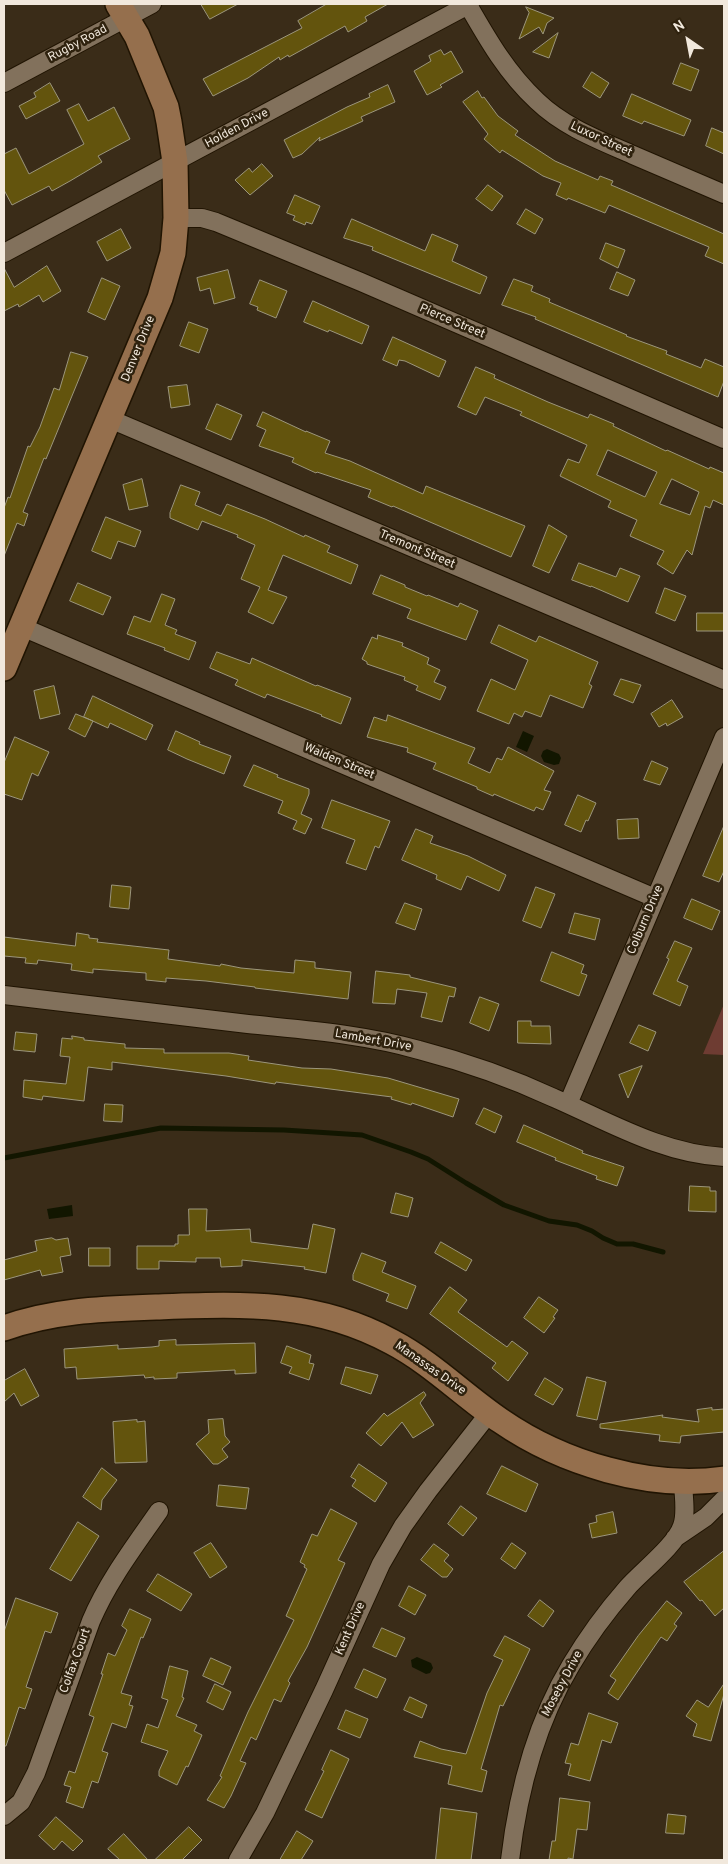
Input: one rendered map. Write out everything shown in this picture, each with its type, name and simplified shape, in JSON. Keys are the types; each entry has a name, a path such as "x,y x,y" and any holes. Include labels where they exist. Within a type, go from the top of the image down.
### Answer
{"main road":[{"name":"Denver Drive","path":"4,668 160,298 173,253 176,218 175,162 166,107 137,36 122,11"},
{"name":"Manassas Drive","path":"4,1328 26,1320 58,1313 228,1304 288,1308 330,1316 391,1341 530,1439 565,1456 605,1469 633,1475 682,1480 724,1479"}],"street":[{"name":"Rugby Road","path":"4,84 122,11 152,4"},
{"name":"Holden Drive","path":"4,253 469,4"},
{"name":"Luxor Street","path":"469,4 492,48 513,76 537,101 558,118 585,134 724,194"},
{"name":"Pierce Street","path":"176,218 202,218 216,222 724,439"},
{"name":"Tremont Street","path":"110,419 724,680"},
{"name":"Walden Street","path":"22,627 655,898"},
{"name":"Colburn Drive","path":"568,1104 724,737"},
{"name":"Lambert Drive","path":"4,995 301,1029 368,1039 417,1049 459,1061 568,1104 655,1143 685,1152 724,1157"},
{"name":"Kent Drive","path":"238,1860 265,1813 324,1690 380,1564 403,1526 428,1491 490,1412"},
{"name":"Moseby Drive","path":"675,1538 683,1524 682,1480"},
{"name":"Moseby Drive","path":"510,1860 515,1817 522,1787 548,1708 570,1666 598,1623 627,1588 675,1538 706,1517 724,1499"},
{"name":"Colfax Court","path":"4,1816 21,1802 36,1773 90,1621 100,1601 111,1580 159,1511"}],"shaded area":[{"path":"523,731 534,736 527,752 516,747"},
{"path":"547,749 559,754 561,758 559,764 554,765 544,762 541,756 543,751"},
{"path":"724,1004 724,1055 703,1054"},
{"path":"72,1205 73,1216 49,1219 47,1209"},
{"path":"417,1657 431,1663 433,1668 430,1673 426,1674 412,1667 411,1660"}],"building":[{"path":"201,4 238,4 210,19"},
{"path":"327,4 388,4 365,17 367,21 348,32 345,26 289,57 288,55 280,60 279,57 248,78 213,96 203,79 302,28 298,21"},
{"path":"526,7 554,18 547,23 543,34 539,27 519,39 529,13"},
{"path":"558,33 549,58 533,52"},
{"path":"441,50 444,55 451,51 463,72 427,95 414,71 431,61 429,56"},
{"path":"681,63 699,70 691,91 673,84"},
{"path":"592,72 609,83 600,98 583,87"},
{"path":"50,83 60,101 26,119 19,106 36,97 34,93"},
{"path":"388,85 395,102 361,117 363,121 319,141 320,137 302,154 293,158 284,140 370,97 369,94"},
{"path":"478,91 498,116 518,131 515,135 555,161 598,180 600,176 613,181 611,185 724,234 724,264 705,256 709,247 609,205 605,213 556,195 561,183 543,176 502,150 500,153 484,139 488,134 463,102"},
{"path":"632,94 691,120 684,136 644,121 642,124 623,116"},
{"path":"79,104 88,121 114,107 130,139 98,156 102,162 70,181 52,191 49,186 12,205 4,190 4,154 16,148 29,174 84,144 67,110"},
{"path":"712,128 724,133 724,154 706,146"},
{"path":"262,164 273,176 250,195 235,180 249,168 252,172"},
{"path":"488,185 503,196 492,211 476,199"},
{"path":"295,195 320,206 312,224 306,222 305,225 293,220 295,216 287,213"},
{"path":"526,209 543,219 535,234 517,224"},
{"path":"352,219 425,251 432,234 458,245 452,261 487,277 480,294 372,250 373,247 344,238"},
{"path":"121,229 131,248 107,261 97,242"},
{"path":"606,243 625,250 618,268 600,259"},
{"path":"47,266 61,291 43,302 39,295 19,307 18,304 4,311 4,268 14,287"},
{"path":"228,270 235,298 214,304 210,288 200,291 197,278"},
{"path":"617,272 635,280 628,296 610,289"},
{"path":"102,278 120,286 105,320 88,312"},
{"path":"514,279 533,286 531,291 550,299 549,302 626,336 667,351 666,354 701,368 705,359 724,367 724,381 718,397 535,319 536,317 502,305"},
{"path":"260,280 287,291 276,318 257,310 258,307 250,304"},
{"path":"313,301 369,326 362,344 304,322"},
{"path":"189,322 208,329 199,353 180,346"},
{"path":"393,337 446,361 439,377 405,361 399,360 397,366 383,360"},
{"path":"71,352 88,357 46,459 44,458 23,512 28,514 24,526 17,523 4,556 4,508 8,497 10,498 28,446 30,447 40,427 54,388 59,390"},
{"path":"476,367 495,375 494,378 548,402 588,418 590,414 614,424 613,426 666,451 709,469 710,467 724,473 724,505 713,500 710,508 705,506 692,555 687,550 673,574 657,564 664,551 630,536 637,520 608,507 611,501 560,476 568,459 579,463 587,445 520,415 522,412 485,397 476,415 458,407","holes":["608,450 657,472 645,497 597,475","672,479 699,492 690,515 660,504"]},
{"path":"187,385 190,405 171,408 168,387"},
{"path":"217,404 242,415 231,440 206,429"},
{"path":"263,412 330,441 325,453 350,461 423,494 426,486 525,526 511,557 368,497 371,490 316,473 292,462 294,458 259,446 266,430 257,426"},
{"path":"142,479 148,506 129,510 123,485"},
{"path":"181,485 200,492 195,505 221,516 227,504 330,546 327,552 358,565 351,584 283,555 268,590 287,597 273,624 248,612 260,587 241,579 255,545 237,537 238,535 202,521 198,530 170,518 170,513"},
{"path":"106,517 141,531 135,547 118,541 111,559 92,551"},
{"path":"549,525 567,536 549,573 533,566"},
{"path":"579,563 616,577 620,568 640,576 628,602 572,580"},
{"path":"381,575 427,596 458,607 460,603 478,611 466,640 407,618 411,609 373,594"},
{"path":"78,583 111,597 103,615 70,601"},
{"path":"665,588 686,596 675,621 656,613"},
{"path":"162,594 175,599 165,625 177,630 175,634 196,642 189,660 164,650 165,648 127,634 134,616 150,622"},
{"path":"697,613 724,613 724,631 697,631"},
{"path":"499,625 536,642 539,636 598,662 589,684 592,686 583,708 550,695 541,717 525,711 522,717 514,713 509,724 477,711 491,679 515,690 528,660 491,643"},
{"path":"378,635 403,643 402,646 429,658 427,664 440,670 434,682 446,687 440,700 416,690 418,686 404,680 405,677 367,664 362,659 372,637 377,639"},
{"path":"217,652 250,664 252,658 316,686 351,698 341,724 267,694 265,698 235,685 238,680 210,668"},
{"path":"621,679 641,685 633,703 614,695"},
{"path":"54,686 60,714 40,719 34,691"},
{"path":"93,696 153,725 146,740 110,723 108,728 84,717"},
{"path":"672,700 683,717 667,726 666,723 659,727 651,714"},
{"path":"76,714 93,721 85,737 69,729"},
{"path":"388,715 475,748 468,763 490,773 497,758 502,760 508,747 554,771 544,790 551,792 543,810 536,807 534,811 494,794 493,796 477,789 477,787 433,769 436,763 407,752 408,748 367,737 374,717 386,721"},
{"path":"176,731 200,742 199,744 231,756 224,774 168,750"},
{"path":"15,737 49,752 38,776 32,773 22,800 4,794 4,763"},
{"path":"652,761 668,768 660,785 644,780"},
{"path":"254,765 278,775 277,777 309,789 309,794 301,814 312,819 305,834 293,829 297,821 278,813 283,801 244,786"},
{"path":"578,795 596,803 581,832 565,825"},
{"path":"332,800 390,821 379,848 375,846 366,870 346,863 355,840 322,828"},
{"path":"638,819 639,838 618,839 617,820"},
{"path":"724,826 724,871 719,882 703,876"},
{"path":"416,829 433,836 430,843 468,856 506,875 499,891 467,876 461,890 436,879 437,875 402,860"},
{"path":"112,885 131,887 129,909 110,907"},
{"path":"536,887 555,894 541,928 523,921"},
{"path":"692,899 720,911 712,930 684,918"},
{"path":"405,903 422,909 415,930 396,923"},
{"path":"575,913 600,919 595,940 569,933"},
{"path":"77,933 89,935 89,938 98,939 97,942 169,950 168,959 220,966 221,964 241,968 294,973 295,960 315,962 315,968 351,972 348,999 206,981 166,978 166,982 146,980 146,973 93,969 93,973 71,970 72,964 38,960 37,964 25,963 26,958 4,956 4,937 75,946"},
{"path":"675,941 692,948 677,981 688,986 680,1006 653,994"},
{"path":"552,952 584,965 581,973 587,975 579,996 541,981"},
{"path":"376,971 410,975 410,977 456,988 454,997 449,996 442,1022 421,1017 427,993 397,989 395,1004 373,1003"},
{"path":"480,997 499,1004 489,1031 470,1023"},
{"path":"518,1021 531,1021 531,1026 550,1026 551,1044 518,1043"},
{"path":"639,1025 656,1032 648,1051 630,1043"},
{"path":"16,1032 37,1034 35,1052 14,1050"},
{"path":"72,1036 84,1038 84,1040 125,1044 125,1048 164,1049 164,1053 229,1053 249,1056 248,1060 302,1068 331,1069 388,1078 459,1099 453,1117 412,1103 411,1105 391,1099 392,1097 276,1082 275,1084 112,1062 112,1070 88,1067 84,1101 43,1096 42,1100 23,1097 24,1080 66,1084 70,1057 60,1056 62,1038 72,1039"},
{"path":"642,1066 628,1098 619,1075"},
{"path":"105,1104 123,1105 122,1122 104,1121"},
{"path":"484,1108 502,1116 495,1133 476,1124"},
{"path":"524,1125 583,1151 582,1153 624,1167 617,1186 596,1179 597,1176 555,1160 556,1158 517,1142"},
{"path":"690,1186 710,1187 710,1191 716,1191 716,1212 689,1211"},
{"path":"396,1193 413,1198 408,1217 391,1213"},
{"path":"189,1209 207,1209 206,1231 250,1229 251,1242 308,1249 313,1224 335,1229 326,1273 304,1269 305,1267 242,1260 242,1266 221,1267 220,1258 196,1258 196,1262 159,1261 159,1269 137,1269 137,1246 175,1246 175,1244 178,1244 178,1235 189,1235"},
{"path":"52,1238 56,1240 68,1238 71,1255 60,1257 63,1272 42,1276 40,1270 4,1280 4,1260 37,1251 35,1241"},
{"path":"441,1242 472,1260 466,1271 435,1253"},
{"path":"89,1248 110,1248 110,1266 89,1266"},
{"path":"362,1253 386,1262 382,1272 416,1286 407,1309 386,1301 389,1294 353,1280 353,1275"},
{"path":"450,1287 467,1300 458,1312 507,1347 512,1341 528,1353 508,1381 492,1368 496,1363 430,1314"},
{"path":"539,1297 558,1310 553,1317 555,1318 544,1333 524,1318"},
{"path":"176,1340 176,1345 255,1343 256,1373 235,1374 235,1370 177,1373 177,1378 154,1379 154,1377 145,1378 144,1375 77,1379 76,1367 65,1368 64,1349 118,1345 118,1349 152,1347 159,1346 159,1341"},
{"path":"287,1346 311,1355 309,1363 314,1364 309,1380 289,1373 292,1367 281,1363"},
{"path":"346,1367 378,1375 371,1394 341,1384"},
{"path":"25,1369 39,1396 21,1406 14,1393 4,1402 4,1381"},
{"path":"587,1377 606,1382 597,1420 577,1416"},
{"path":"545,1378 563,1389 553,1405 535,1395"},
{"path":"424,1392 426,1395 420,1403 434,1425 413,1438 402,1422 381,1446 366,1433 384,1413 387,1416"},
{"path":"712,1408 712,1410 724,1409 724,1432 681,1436 680,1443 659,1441 660,1435 600,1428 600,1424 663,1415 662,1417 699,1422 697,1410"},
{"path":"223,1419 225,1436 230,1442 222,1449 228,1457 218,1464 213,1464 196,1444 209,1433 208,1420"},
{"path":"137,1420 137,1422 145,1421 147,1462 115,1463 113,1422"},
{"path":"359,1464 387,1483 375,1502 352,1486 356,1480 351,1477"},
{"path":"502,1466 538,1484 526,1512 487,1494"},
{"path":"102,1468 117,1480 102,1500 101,1510 83,1497"},
{"path":"219,1485 249,1488 246,1509 217,1506"},
{"path":"461,1506 477,1518 463,1536 448,1524"},
{"path":"331,1509 357,1523 338,1560 345,1563 307,1647 288,1681 290,1683 281,1702 274,1699 256,1740 251,1737 240,1761 246,1763 224,1808 207,1800 222,1777 220,1776 248,1712 294,1620 286,1616 307,1569 300,1562 312,1534 317,1536"},
{"path":"613,1512 617,1533 592,1538 589,1524 597,1522 596,1516"},
{"path":"78,1522 99,1536 71,1581 50,1569"},
{"path":"211,1543 227,1567 210,1578 194,1553"},
{"path":"512,1543 526,1553 515,1569 501,1559"},
{"path":"434,1544 449,1555 444,1561 453,1569 447,1577 442,1577 421,1560"},
{"path":"724,1551 724,1608 715,1616 684,1582"},
{"path":"158,1574 192,1594 181,1611 147,1591"},
{"path":"409,1586 426,1595 415,1615 399,1606"},
{"path":"16,1598 58,1613 51,1633 45,1631 26,1687 32,1689 25,1709 19,1707 6,1746 4,1746 4,1632"},
{"path":"540,1600 554,1611 543,1627 528,1616"},
{"path":"667,1601 682,1613 674,1624 677,1626 667,1641 661,1637 618,1700 608,1693 616,1680 610,1676 638,1636"},
{"path":"130,1609 151,1619 143,1638 141,1637 121,1693 132,1696 129,1705 133,1706 126,1728 112,1723 102,1751 108,1753 98,1783 92,1781 83,1808 66,1802 71,1787 64,1785 69,1771 75,1773 94,1717 89,1715 108,1653 115,1656 127,1630 122,1626"},
{"path":"382,1628 405,1638 396,1657 373,1647"},
{"path":"505,1636 530,1649 503,1706 500,1705 481,1769 487,1771 482,1792 448,1784 452,1766 414,1757 420,1741 441,1749 466,1754 487,1693 503,1660 494,1656"},
{"path":"211,1658 231,1667 223,1685 203,1676"},
{"path":"170,1666 188,1671 182,1697 184,1698 176,1716 197,1725 194,1731 202,1735 188,1767 186,1766 177,1785 159,1776 159,1771 168,1751 141,1742 147,1724 158,1728 168,1700 162,1698"},
{"path":"364,1669 386,1679 377,1698 355,1688"},
{"path":"215,1684 231,1692 223,1710 207,1702"},
{"path":"724,1684 724,1694 711,1741 693,1736 697,1724 686,1716 697,1700 708,1707"},
{"path":"410,1697 427,1705 422,1718 404,1710"},
{"path":"346,1710 368,1719 360,1738 338,1729"},
{"path":"589,1713 618,1723 611,1743 602,1740 590,1781 568,1775 571,1764 565,1763 571,1743 578,1745"},
{"path":"331,1750 349,1759 322,1818 305,1810 324,1771 322,1770"},
{"path":"560,1798 590,1802 587,1830 577,1829 573,1859 549,1860 552,1841 555,1841"},
{"path":"441,1808 477,1813 471,1860 436,1860"},
{"path":"668,1814 686,1816 684,1834 666,1833"},
{"path":"56,1817 83,1841 73,1851 62,1841 54,1850 39,1836"},
{"path":"189,1827 202,1840 182,1860 155,1860"},
{"path":"297,1831 313,1841 301,1860 280,1860"},
{"path":"124,1834 148,1860 120,1860 108,1849"}],"waterway":[{"path":"4,1158 161,1128 284,1130 362,1135 428,1159 504,1205 549,1221 577,1225 617,1244 633,1244 663,1252"}]}
